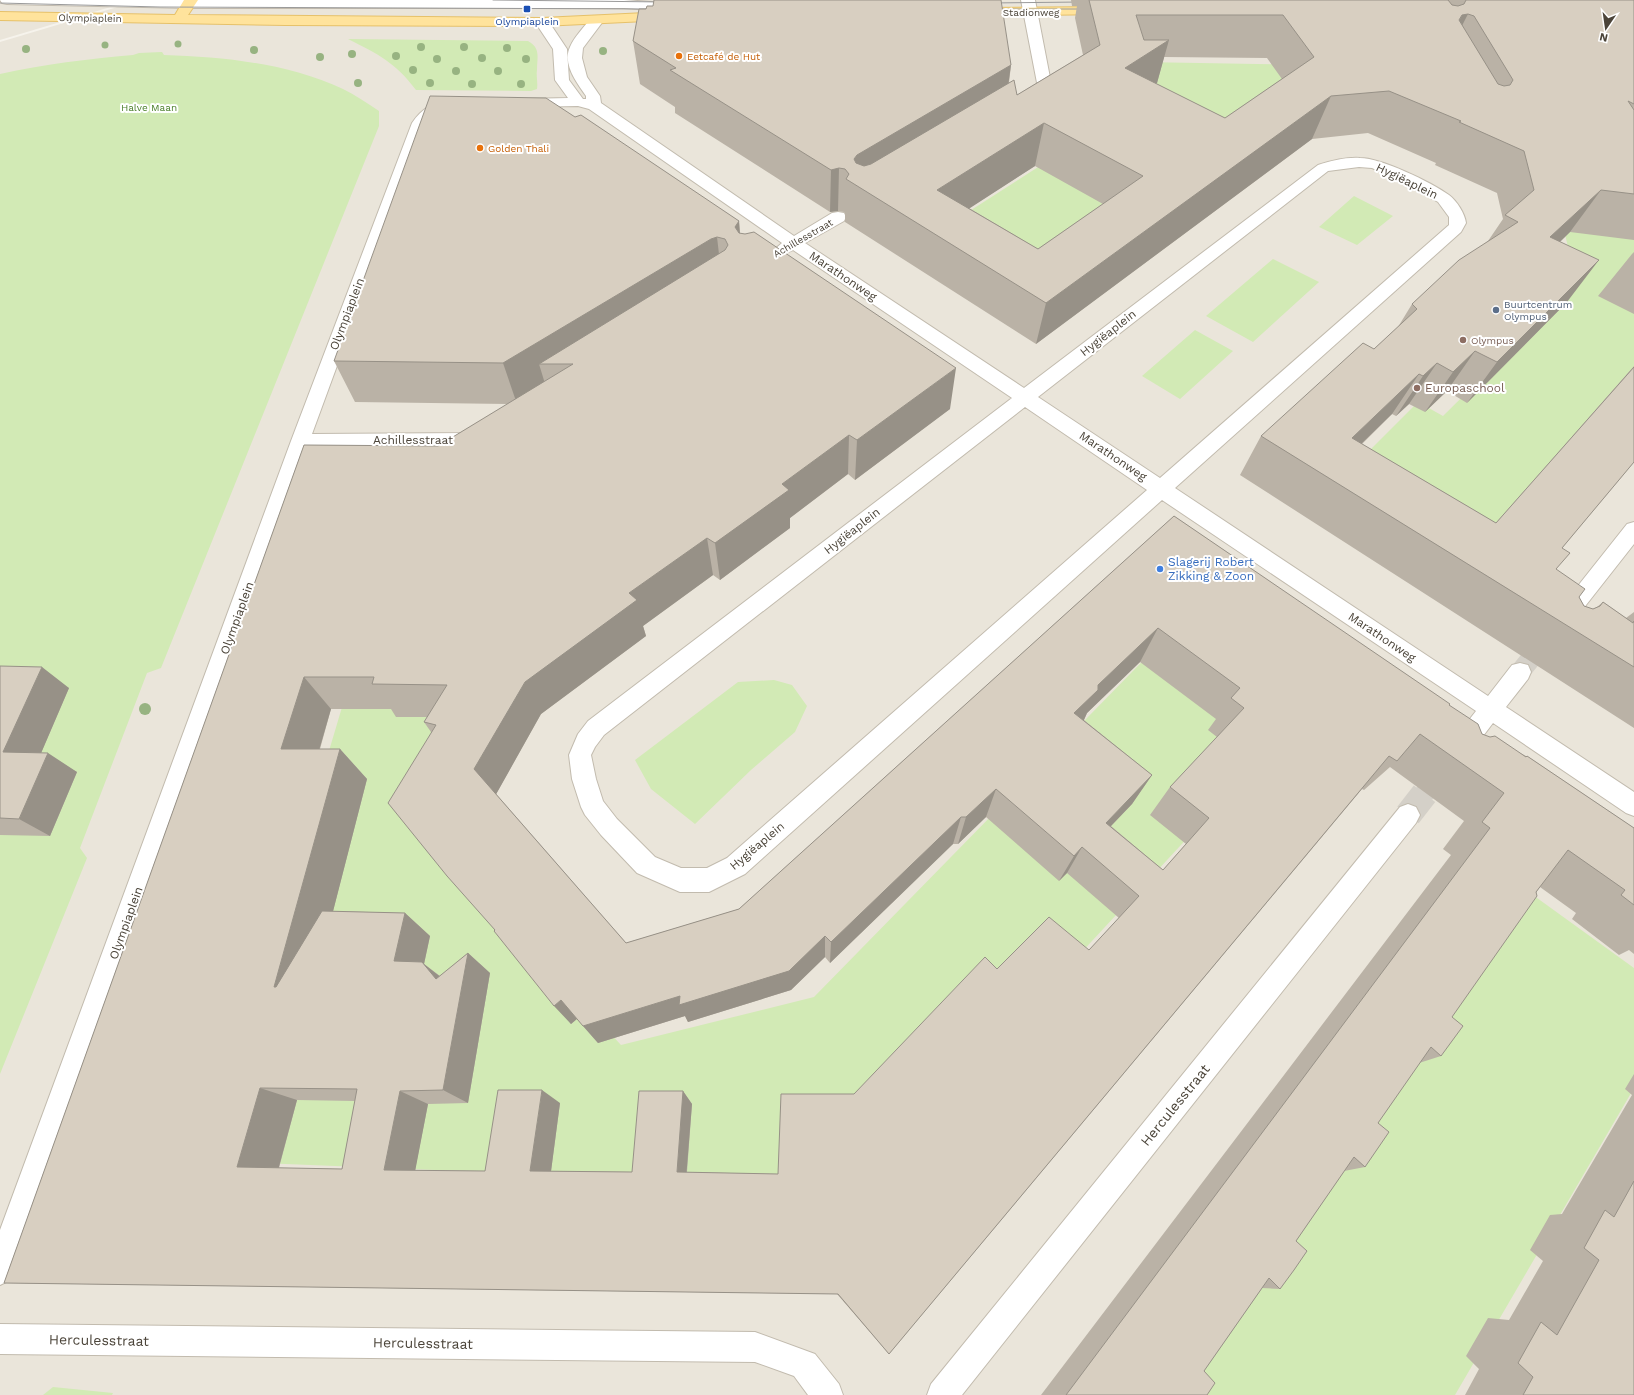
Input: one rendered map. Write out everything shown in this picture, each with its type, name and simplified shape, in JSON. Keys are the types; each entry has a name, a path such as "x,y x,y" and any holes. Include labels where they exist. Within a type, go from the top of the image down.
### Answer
{"main road":[{"path":"179,19 190,2"},
{"name":"Stadionweg","path":"960,12 1030,6 1114,11"},
{"path":"597,20 688,12"},
{"name":"Olympiaplein","path":"0,16 286,21 542,22 597,20"}],"street":[{"name":"Olympiaplein","path":"7,0 600,4 688,12"},
{"path":"1015,110 1041,94 1045,88 1030,6"},
{"path":"507,104 586,104 593,96 580,77 576,48 597,20"},
{"path":"542,22 560,49 562,80 586,104"},
{"name":"Olympiaplein","path":"0,1270 196,733 300,441 419,123 423,116 437,107 445,105 468,104"},
{"name":"Marathonweg","path":"586,104 1634,805"},
{"name":"Hygiëaplein","path":"1352,163 1375,164 1410,180 1444,199 1457,216 1458,223 1455,228 1162,489 736,866 709,880 680,880 646,865 609,827 593,807 584,779 580,755 586,741 596,728 1323,168 1352,163"},
{"name":"Achillesstraat","path":"768,258 838,217"},
{"name":"Achillesstraat","path":"300,441 472,440 492,430"},
{"path":"1552,633 1634,530"},
{"path":"1453,756 1520,672"},
{"name":"Herculesstraat","path":"942,1395 1408,815"},
{"name":"Herculesstraat","path":"0,1339 755,1347 804,1365 828,1395"}],"shaded area":[{"path":"0,0 134,0 0,40"},
{"path":"141,0 1634,0 1634,1395 0,1395 0,42"}],"green space":[{"path":"348,39 528,41 537,50 537,89 531,91 416,90 394,66 386,60"},
{"name":"Halve Maan","path":"162,52 164,55 232,60 278,67 322,80 348,91 379,111 379,126 161,668 147,673 80,848 87,858 0,1074 0,74 66,62 133,55 139,53"},
{"path":"1141,62 1445,67 1634,113 1634,372 1478,552 1346,474 1418,402 1443,416 1558,302 1568,247 1552,180 1483,143 1285,116 1036,288 940,230 1147,97"},
{"path":"1354,196 1393,216 1357,245 1319,227"},
{"path":"1273,259 1319,282 1253,342 1206,316"},
{"path":"1195,330 1233,351 1180,399 1142,376"},
{"path":"774,344 407,815 621,1045 814,997 1177,626 1294,723 864,1187 207,1161 395,529"},
{"path":"774,680 792,685 807,706 795,732 751,770 695,824 651,789 635,760 738,682"},
{"path":"1526,890 1634,968 1634,1088 1455,1395 1174,1395"},
{"path":"53,1387 113,1393 112,1395 43,1395"}],"building":[{"path":"654,0 1001,0 1011,65 857,155 854,159 856,163 864,166 871,164 1014,80 1017,95 1100,45 1089,0 1448,0 1452,5 1458,6 1464,4 1466,0 1634,0 1634,104 1628,101 1634,110 1634,194 1601,190 1550,237 1599,260 1497,362 1475,351 1453,372 1437,363 1423,376 1419,374 1352,438 1496,523 1634,367 1634,462 1562,548 1570,553 1556,569 1585,589 1579,597 1584,606 1593,609 1600,606 1603,602 1633,623 1634,621 1634,667 1261,436 1363,343 1374,349 1417,309 1412,304 1459,260 1518,222 1505,215 1534,190 1524,151 1459,122 1461,121 1389,91 1331,96 1046,303 846,179 849,174 845,169 839,168 831,170 670,70 676,68 633,41 639,9 646,9 647,6 653,6","holes":["1468,14 1474,16 1513,80 1510,85 1504,86 1498,84 1459,20 1462,15","1136,15 1283,15 1314,57 1225,118 1125,68 1169,40 1144,40","1044,123 1143,176 1038,249 937,190"]},
{"path":"430,96 546,98 575,117 581,115 739,221 735,227 739,233 745,234 754,232 956,368 857,440 849,435 782,484 789,490 715,543 707,538 629,593 637,600 525,682 474,769 626,943 739,909 1174,516 1450,704 1449,705 1478,724 1482,734 1490,737 1495,736 1634,828 1634,905 1621,895 1625,890 1568,850 1536,892 1537,896 1452,1017 1463,1026 1441,1056 1431,1047 1378,1123 1389,1132 1365,1167 1354,1157 1296,1241 1307,1251 1294,1270 1280,1289 1269,1278 1204,1371 1215,1383 1207,1395 1066,1395 1490,828 1482,822 1504,793 1420,734 1397,761 1389,756 889,1354 838,1294 4,1283 304,445 438,446 573,364 539,364 725,250 728,245 725,239 717,237 711,239 503,363 334,361","holes":["1158,628 1240,688 1231,698 1244,708 1170,787 1209,818 1163,870 1106,823 1152,775 1074,713 1098,690 1098,685","304,677 374,677 372,684 447,685 424,722 436,725 388,803 447,876 495,930 494,931 554,1006 561,1000 583,1026 680,996 679,1005 789,971 825,936 831,942 961,817 966,817 996,789 1074,856 1082,847 1139,896 1089,950 1049,917 997,969 985,957 854,1094 781,1094 778,1174 677,1172 683,1091 639,1091 632,1172 530,1171 542,1090 498,1090 485,1171 384,1170 400,1091 443,1090 468,953 436,979 422,962 394,961 405,913 322,911 276,987 274,987 340,749 281,749","260,1088 357,1089 342,1169 237,1167"]},
{"path":"0,666 42,667 3,752 48,753 19,819 0,818"},
{"path":"1634,1181 1634,1395 1523,1395 1533,1377 1518,1363 1541,1322 1557,1335 1599,1260 1584,1248 1605,1210 1614,1217"}],"tunnel":[{"path":"1520,672 1548,637"},
{"path":"1424,794 1444,768"},
{"path":"1408,815 1425,793"}],"tram line":[{"path":"493,0 664,2"},
{"path":"990,3 1082,2"},
{"path":"0,3 160,7 658,9"},
{"path":"992,9 1088,9"}],"place":[{"name":"Olympiaplein","path":"527,9"},
{"name":"Eetcafé de Hut","path":"679,56"},
{"name":"Golden Thali","path":"480,148"},
{"name":"Buurtcentrum Olympus","path":"1496,310"},
{"name":"Olympus","path":"1463,340"},
{"name":"Europaschool","path":"1417,388"},
{"name":"Slagerij Robert Zikking & Zoon","path":"1160,569"}]}
